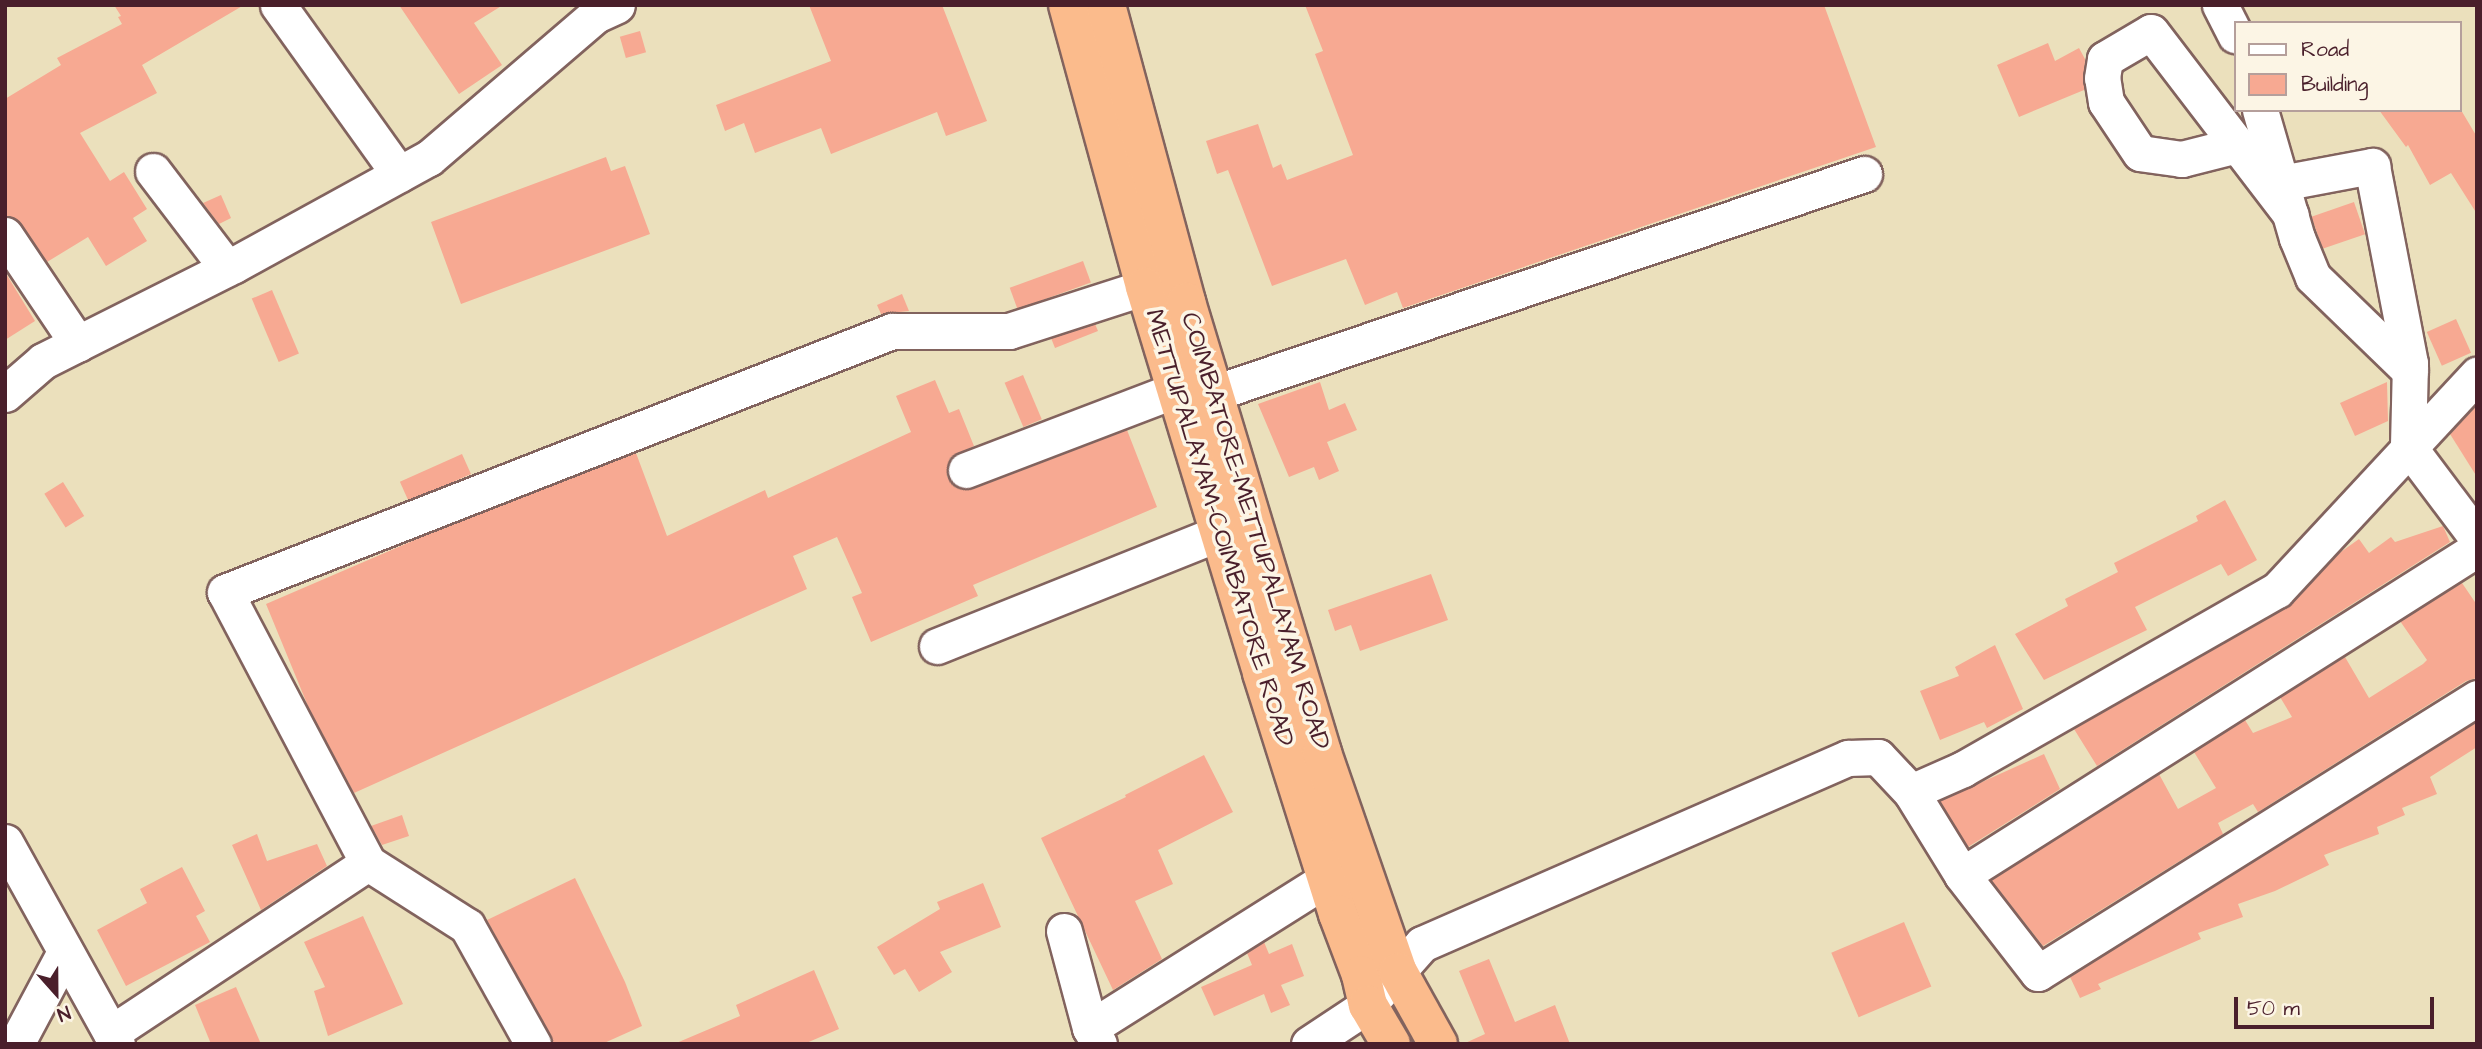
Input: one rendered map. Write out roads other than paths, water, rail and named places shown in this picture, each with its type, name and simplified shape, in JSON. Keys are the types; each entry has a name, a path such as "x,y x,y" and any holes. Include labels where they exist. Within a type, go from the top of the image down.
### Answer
{"highway":[{"name":"METTUPALAYAM-COIMBATORE ROAD","path":"1068,5 1145,287 1195,392 1219,533 1327,880 1361,975 1368,1005 1391,1044"},
{"name":"COIMBATORE-METTUPALAYAM ROAD","path":"1106,5 1195,392 1398,972 1438,1044"}],"street":[{"path":"278,5 399,174"},
{"path":"2220,5 2234,34"},
{"path":"5,394 43,361 227,268 429,158 601,8"},
{"path":"2261,112 2291,215 2313,277 2410,371"},
{"path":"2237,145 2291,215"},
{"path":"2281,183 2372,166 2410,371 2408,446 2477,538"},
{"path":"153,171 227,268"},
{"path":"966,470 1195,392 1864,174"},
{"path":"5,234 78,344"},
{"path":"533,1044 467,926 368,863 225,592 892,331 1009,331 1145,287"},
{"path":"1911,792 1964,769 2277,590 2408,446 2477,375"},
{"path":"937,646 1219,533"},
{"path":"1962,875 2477,549"},
{"path":"1309,1044 1368,1005 1422,944 1848,758 1878,757 1911,792 1962,875 2038,973 2477,698"},
{"path":"5,842 114,1038 368,863"},
{"path":"1064,931 1094,1036 1327,880"},
{"path":"16,1044 65,952"}]}
